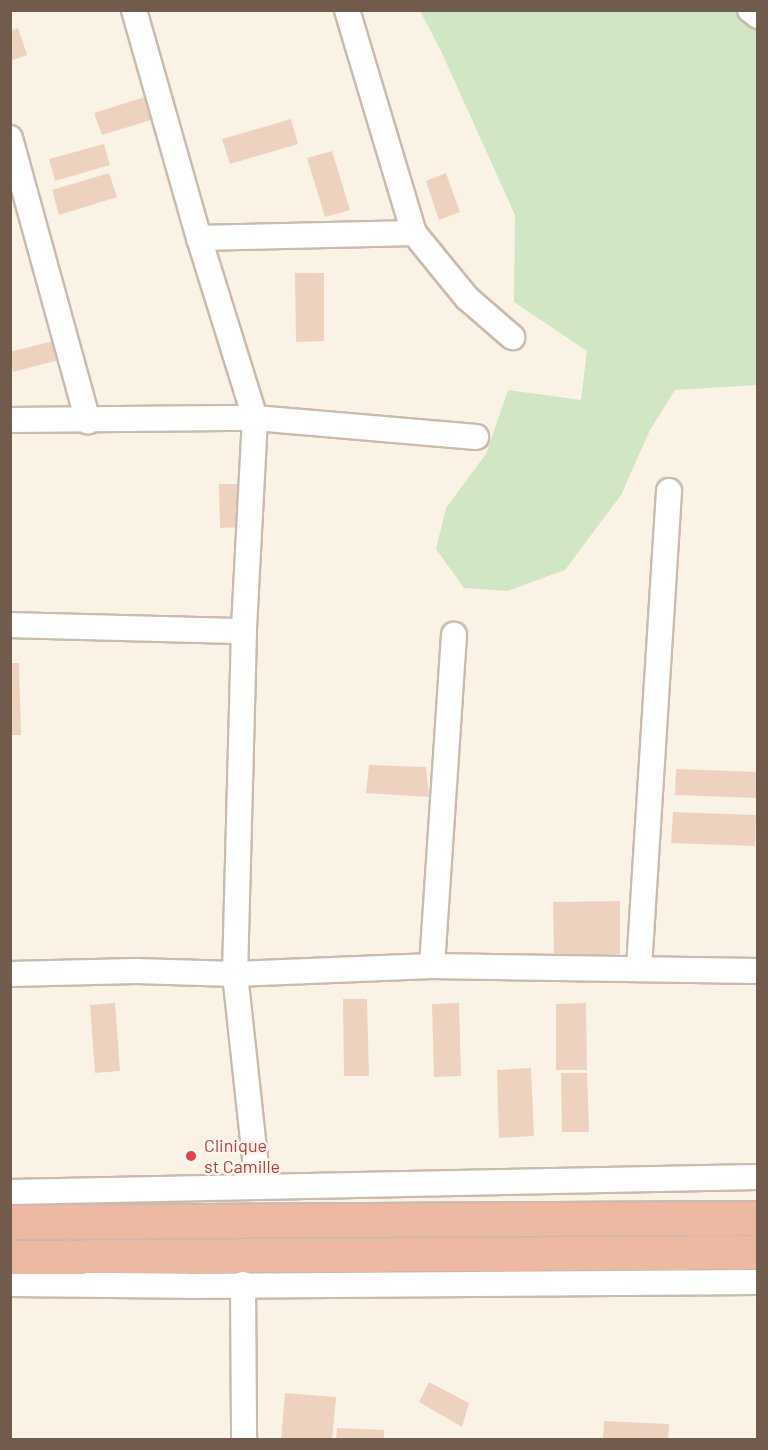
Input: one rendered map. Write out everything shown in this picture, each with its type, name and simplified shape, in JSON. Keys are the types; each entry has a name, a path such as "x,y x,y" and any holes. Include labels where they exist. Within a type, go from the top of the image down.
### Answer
{"highway":[{"path":"10,1222 758,1218"},
{"path":"10,1257 758,1252"}],"street":[{"path":"134,10 199,238 255,418 244,631 235,974 258,1187"},
{"path":"347,10 414,232 467,298 512,337"},
{"path":"750,10 758,16"},
{"path":"10,138 88,421"},
{"path":"199,238 414,232"},
{"path":"10,420 255,418 476,437"},
{"path":"639,968 669,491"},
{"path":"10,625 244,631"},
{"path":"432,966 454,635"},
{"path":"10,974 136,971 235,974 432,966 758,971"},
{"path":"10,1192 758,1177"},
{"path":"10,1284 758,1282"},
{"path":"243,1284 244,1440"}],"green space":[{"path":"420,11 757,11 757,385 675,390 650,430 621,495 565,570 507,591 464,588 436,549 446,508 486,454 508,390 581,400 587,351 514,302 515,215 441,51"}],"building":[{"path":"18,28 27,55 10,61 10,31"},
{"path":"151,95 158,118 102,135 94,113"},
{"path":"291,119 298,144 230,164 222,139"},
{"path":"104,144 110,165 55,181 49,159"},
{"path":"332,151 350,210 325,217 307,158"},
{"path":"109,173 117,197 59,215 52,190"},
{"path":"446,173 460,212 439,220 426,181"},
{"path":"295,273 324,273 324,341 296,342"},
{"path":"61,339 66,358 13,372 10,352"},
{"path":"219,484 242,484 243,527 220,528"},
{"path":"10,663 19,663 21,735 10,735"},
{"path":"369,765 426,767 429,797 366,793"},
{"path":"676,769 758,772 758,798 675,795"},
{"path":"673,812 756,815 755,846 671,843"},
{"path":"620,901 620,954 554,955 553,902"},
{"path":"343,999 367,999 369,1076 344,1076"},
{"path":"115,1003 120,1071 95,1073 90,1005"},
{"path":"459,1003 461,1076 434,1077 432,1004"},
{"path":"586,1003 587,1070 556,1070 556,1004"},
{"path":"531,1068 534,1136 499,1138 497,1070"},
{"path":"561,1073 587,1073 589,1132 562,1132"},
{"path":"429,1382 469,1403 462,1427 419,1402"},
{"path":"285,1393 336,1397 332,1440 281,1440"},
{"path":"604,1421 669,1424 668,1440 603,1440"},
{"path":"337,1428 384,1430 384,1440 336,1440"}],"place":[{"name":"Clinique st Camille","path":"191,1156"}]}
